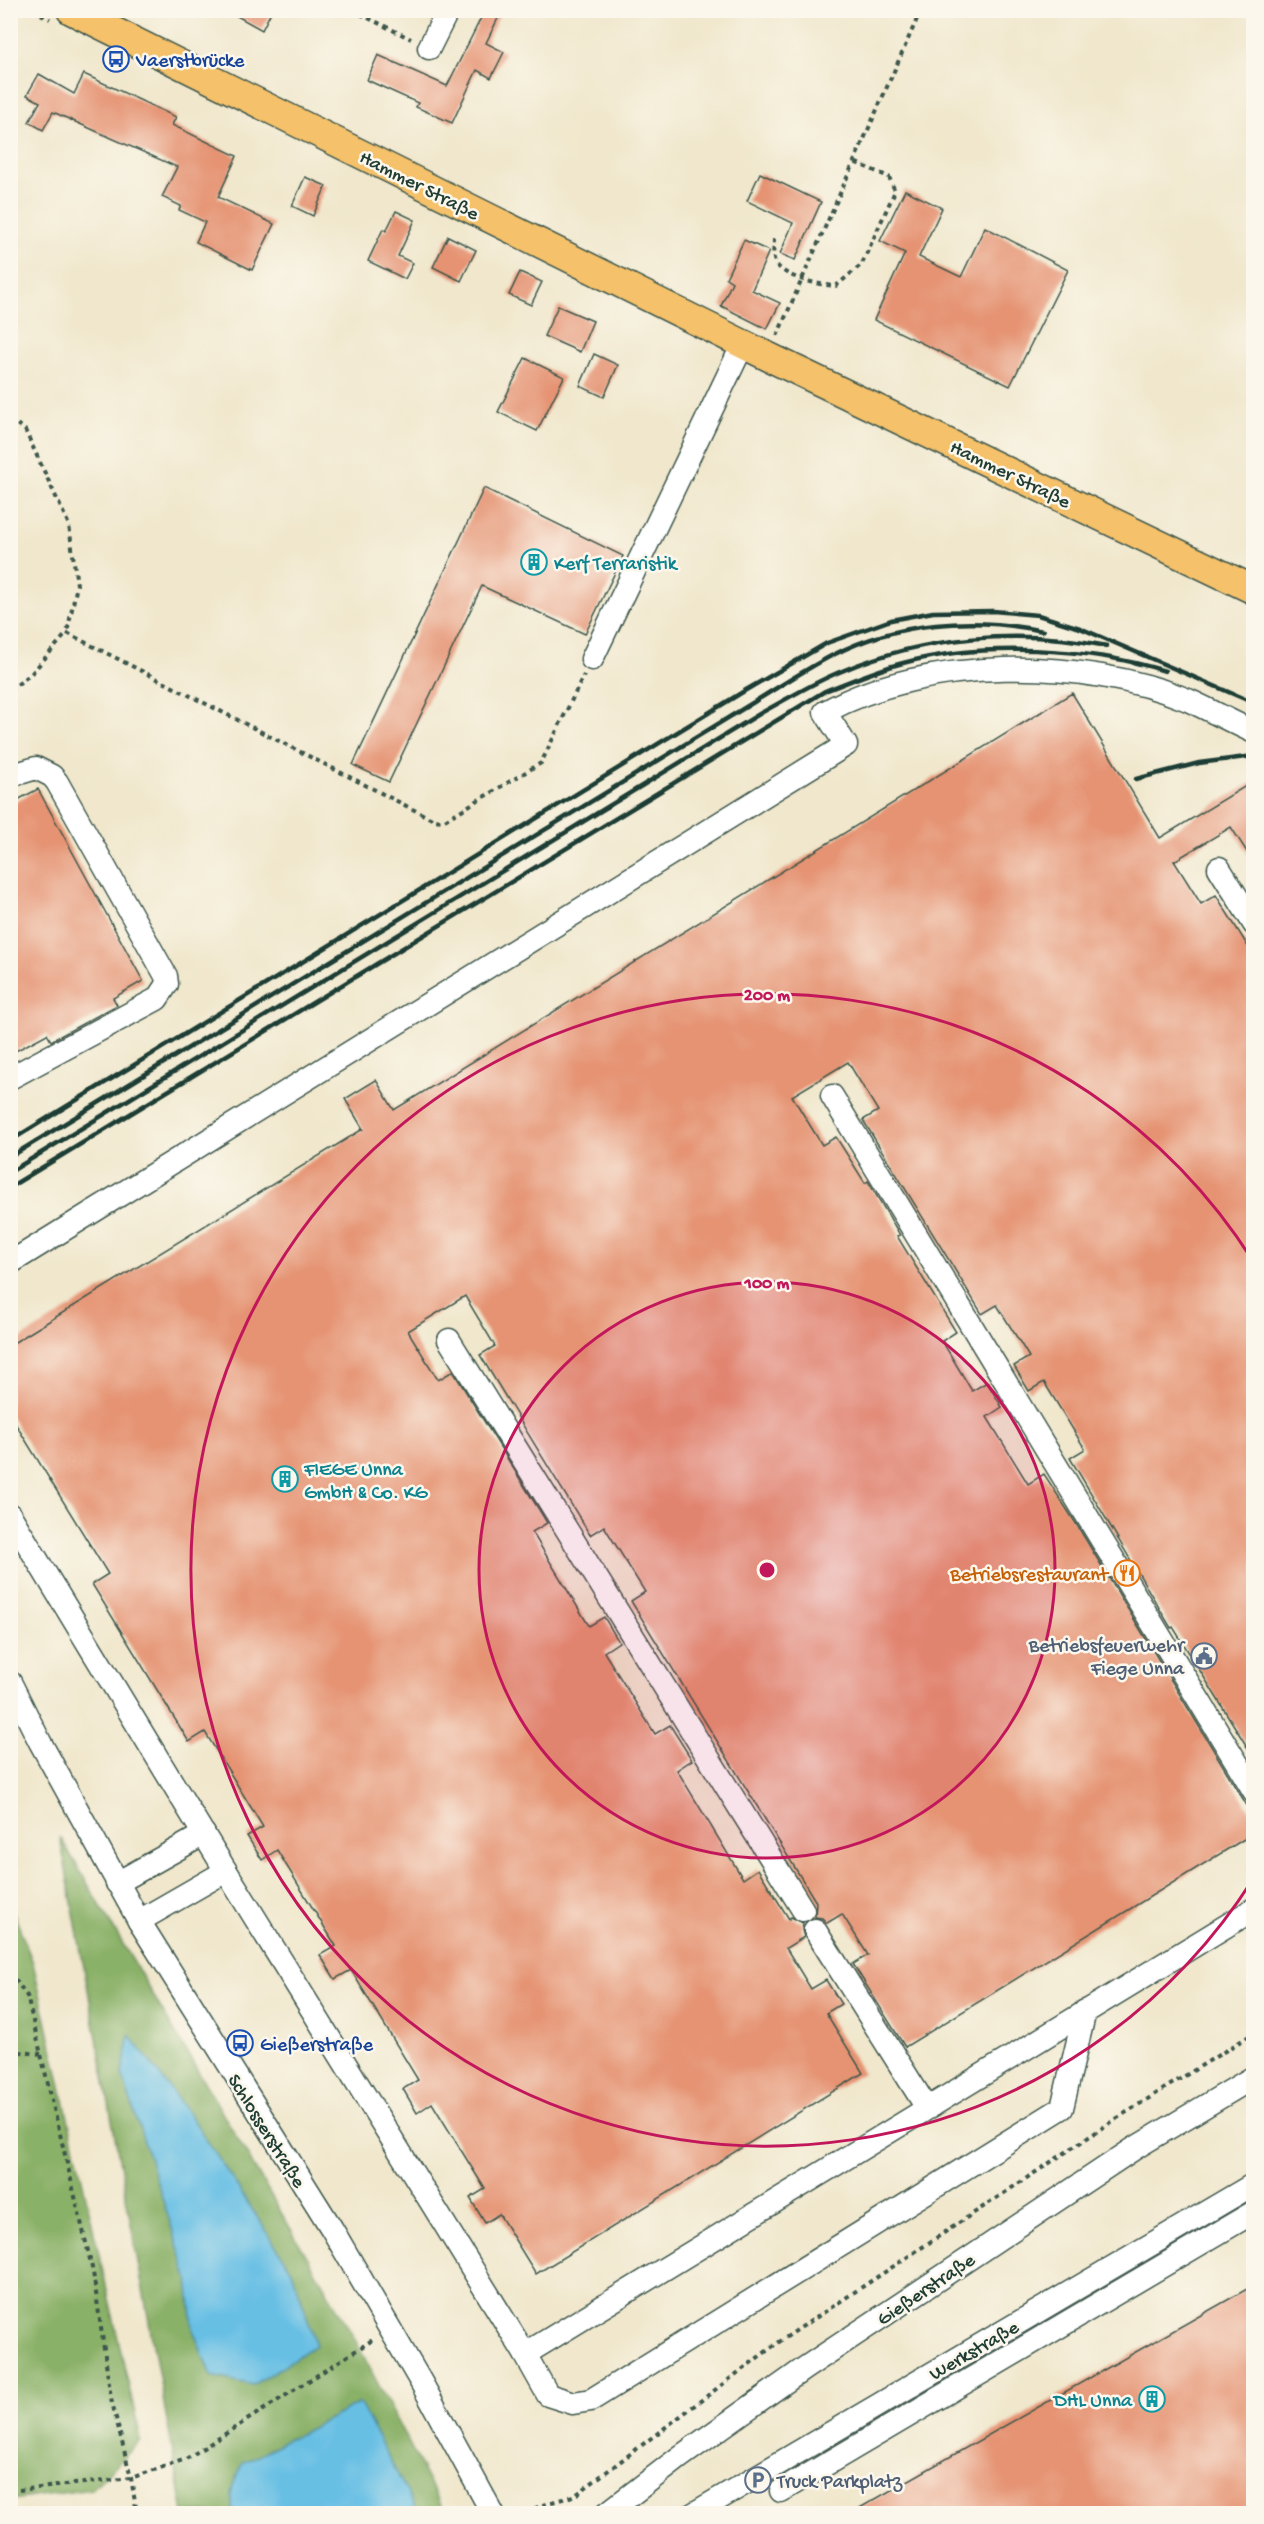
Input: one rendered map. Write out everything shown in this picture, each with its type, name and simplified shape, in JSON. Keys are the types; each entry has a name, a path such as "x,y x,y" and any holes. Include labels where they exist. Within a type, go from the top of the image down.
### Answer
{"main road":[{"name":"Hammer Straße","path":"71,10 769,357 1254,590"}],"street":[{"path":"429,48 448,10"},
{"path":"592,658 743,344"},
{"path":"10,1263 846,745 825,712 855,697 930,676 978,670 1050,669 1119,680 1187,700 1254,732"},
{"path":"10,776 36,768 52,776 57,782 166,976 167,984 157,999 10,1078"},
{"path":"1219,868 1254,924"},
{"path":"832,1096 1254,1791"},
{"path":"449,1340 803,1910"},
{"path":"10,1515 548,2395 573,2403 591,2400 1062,2108 1085,2011"},
{"name":"Schlosserstraße","path":"10,1682 139,1921 332,2229 421,2382 493,2514"},
{"path":"117,1883 204,1834"},
{"path":"139,1921 226,1871"},
{"path":"525,2354 1254,1909"},
{"path":"815,1930 927,2108"},
{"name":"Gießerstraße","path":"606,2514 680,2457 805,2368 1135,2148 1254,2077"},
{"name":"Werkstraße","path":"693,2514 1254,2184"},
{"path":"782,2491 1254,2212"}],"path":[{"path":"352,10 429,48"},
{"path":"769,357 921,10"},
{"path":"774,239 775,262 784,271 802,280 832,286 840,284 862,264 894,196 894,186 889,177 854,162"},
{"path":"10,419 25,430 69,525 77,585 67,633 31,674 10,690"},
{"path":"67,633 434,820 443,821 541,764 592,658"},
{"path":"10,1972 27,1996 93,2272 111,2398 134,2477 137,2514"},
{"path":"527,2514 537,2508 578,2494 776,2344 1122,2115 1254,2033"},
{"path":"10,2051 41,2054"},
{"path":"10,2491 134,2477 186,2459 374,2339"}],"green space":[{"path":"60,1837 349,2328 445,2513 184,2513"},
{"path":"11,1906 33,1963 141,2440 92,2489 11,2500"}],"water":[{"path":"130,2035 194,2121 292,2270 316,2345 253,2385 211,2376 193,2330 188,2278 122,2074"},
{"path":"360,2403 418,2513 233,2513 231,2494 242,2463"}],"building":[{"path":"226,10 272,10 262,30"},
{"path":"485,10 502,10 486,43 504,52 491,78 477,70 452,123 416,107 418,103 367,80 378,55 447,86"},
{"path":"39,74 74,94 84,74 176,117 172,125 237,156 218,197 274,224 252,270 196,242 205,222 179,210 181,206 162,197 177,167 53,112 43,130 29,122 40,102 27,95"},
{"path":"760,173 821,202 795,260 780,254 793,223 747,201"},
{"path":"305,177 326,186 313,216 292,206"},
{"path":"905,190 942,208 919,257 961,277 985,227 1068,270 1010,386 874,320 905,253 880,241"},
{"path":"396,211 415,220 398,256 413,263 405,279 368,261 383,229 386,231"},
{"path":"448,236 476,250 461,281 433,267"},
{"path":"744,240 769,251 752,290 780,303 767,329 721,306 732,282 726,278"},
{"path":"520,272 542,282 531,305 509,295"},
{"path":"558,306 593,321 580,352 544,336"},
{"path":"594,354 618,365 604,397 580,386"},
{"path":"525,358 564,377 537,431 498,412"},
{"name":"Kerf Terraristik","path":"484,488 623,556 585,634 482,586 389,782 353,765"},
{"name":"FIEGE Unna GmbH & Co. KG","path":"1072,693 1160,838 1254,781 1254,863 1231,827 1174,861 1201,904 1216,895 1254,956 1254,1758 1173,1627 1171,1628 1070,1458 1085,1449 1044,1382 1029,1391 1014,1366 1029,1357 997,1305 982,1314 863,1120 878,1111 848,1062 792,1096 822,1145 836,1137 865,1183 868,1181 900,1235 897,1236 956,1332 942,1341 972,1391 987,1382 1002,1407 987,1417 1028,1484 1044,1474 1075,1522 1254,1817 1254,1833 905,2047 853,1964 868,1955 842,1914 827,1923 822,1918 815,1917 816,1902 631,1601 645,1592 604,1526 590,1535 480,1355 495,1346 465,1296 408,1331 438,1380 453,1371 541,1513 547,1523 532,1532 589,1626 604,1617 619,1642 604,1652 655,1734 670,1725 692,1760 677,1770 743,1879 758,1869 789,1919 791,1917 803,1923 804,1937 786,1948 811,1989 826,1980 841,2004 826,2013 863,2073 536,2274 499,2214 485,2223 470,2198 485,2189 432,2103 417,2113 403,2089 418,2080 351,1970 335,1979 320,1955 336,1946 277,1850 262,1860 247,1836 263,1827 205,1732 189,1742 92,1584 108,1574 10,1415 10,1345 363,1129 345,1099 376,1080 394,1110"},
{"path":"38,789 143,981 113,998 117,1005 51,1041 47,1034 10,1054 10,804"},
{"name":"DHL Unna","path":"1254,2285 1254,2514 849,2514"}],"railway":[{"path":"10,1141 746,690 827,643 891,620 933,612 993,611 1038,615 1080,628 1254,703"},
{"path":"10,1157 833,655 883,635 936,625 990,624 1043,631"},
{"path":"10,1172 761,713 821,680 873,659 939,643 973,639 1040,637 1107,646"},
{"path":"10,1187 825,691 903,663 966,652 1000,650 1069,652 1135,663 1165,671"},
{"path":"1136,779 1199,763 1254,756"}],"place":[{"name":"Vaerstbrücke","path":"116,59"},
{"name":"Kerf Terraristik","path":"534,562"},
{"name":"FIEGE Unna GmbH & Co. KG","path":"285,1479"},
{"name":"Betriebsrestaurant","path":"1127,1573"},
{"name":"Betriebsfeuerwehr Fiege Unna","path":"1204,1656"},
{"name":"Gießerstraße","path":"240,2043"},
{"name":"DHL Unna","path":"1152,2399"},
{"name":"Truck Parkplatz","path":"758,2480"}]}
